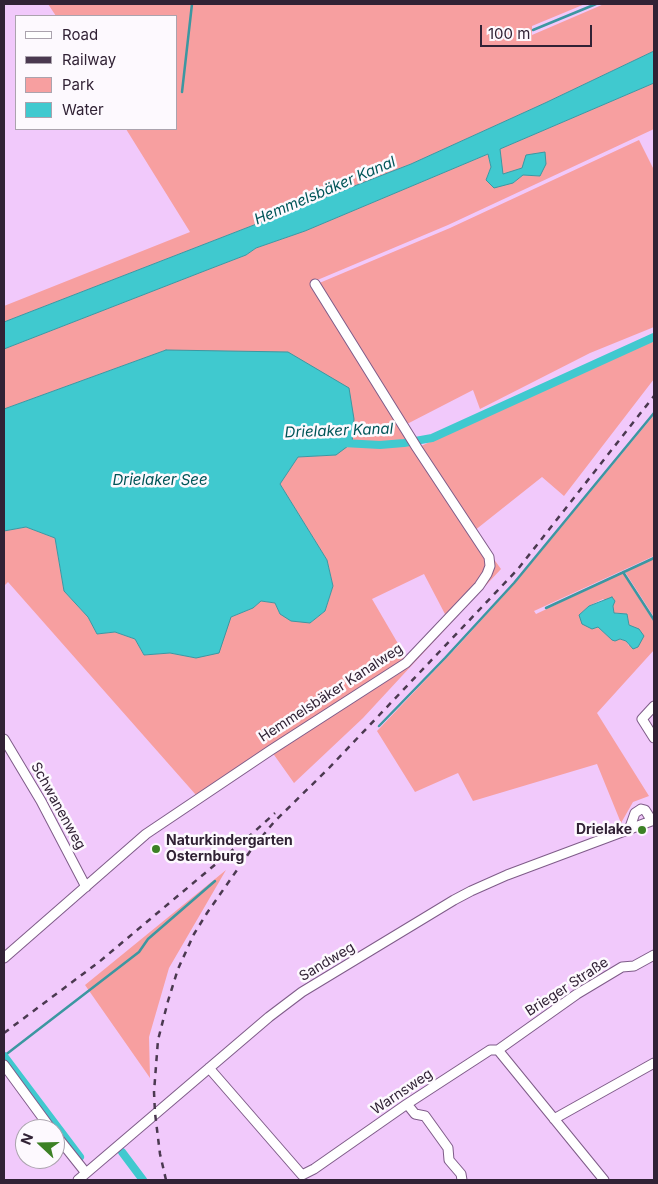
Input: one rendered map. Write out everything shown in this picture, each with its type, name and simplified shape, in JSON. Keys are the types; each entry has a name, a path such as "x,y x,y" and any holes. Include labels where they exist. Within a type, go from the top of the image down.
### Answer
{"street":[{"name":"Hemmelsbäker Kanalweg","path":"4,958 146,834 406,662 488,574 490,566 488,557 315,284"},
{"path":"654,706 642,719 654,738"},
{"name":"Schwanenweg","path":"4,739 41,801 86,887"},
{"name":"Sandweg","path":"78,1180 269,1017 302,992 454,900 507,875 629,830 653,821 645,810 641,809 635,813 629,830"},
{"name":"Brieger Straße","path":"498,1050 577,994 622,967 634,966 654,955"},
{"name":"Warnsweg","path":"209,1068 299,1178 490,1050 498,1050"},
{"path":"498,1050 604,1180"},
{"path":"554,1119 654,1063"},
{"path":"4,1066 44,1119"},
{"path":"407,1104 415,1114 425,1116 448,1148 449,1160 461,1174 462,1180"},
{"path":"65,1147 86,1173"}],"green space":[{"path":"48,4 585,4 532,26 532,35 604,4 654,4 654,51 411,164 4,322 4,306 190,232 127,130 178,130 178,15 55,15"},
{"path":"654,83 654,129 448,225 315,281 311,281 484,554 487,563 485,572 478,583 446,616 424,574 372,599 407,659 196,795 8,582 4,586 4,531 26,527 55,538 64,591 88,617 97,634 115,632 135,639 144,655 170,653 196,658 231,617 253,608 261,601 275,603 280,614 310,623 325,611 333,586 327,560 280,484 298,457 336,455 166,350 4,409 4,349 246,255 256,248 305,231 488,154 491,167 486,180 513,183 523,175 540,176 522,168 502,175 500,149"},
{"path":"639,140 654,170 654,327 590,353 480,409 473,390 407,424 317,284 450,228"},
{"path":"654,339 654,379 564,496 542,477 474,531 421,446"},
{"path":"654,415 654,556 534,611 536,614 623,573 654,622 654,650 597,713 649,796 633,802 621,823 597,764 473,801 458,773 415,792 377,731 515,583","holes":["603,599 613,606 614,613 627,614 629,646 626,641 612,640 598,627 579,615 589,606"]},
{"path":"493,558 501,569 363,718 294,783 272,752 403,671 489,577"},
{"path":"654,559 654,617 625,572"},
{"path":"226,870 169,968 149,1037 150,1078 85,985"}],"water":[{"path":"654,51 654,83 500,149 503,174 522,168 526,155 545,152 546,164 540,176 523,175 513,183 494,188 486,180 491,167 488,154 305,231 256,248 246,255 4,349 4,322 411,164"},
{"name":"Drielaker See","path":"166,350 288,352 349,388 354,419 352,443 336,455 298,457 280,484 327,560 333,586 325,611 310,623 291,621 280,614 275,603 261,601 253,608 231,617 219,653 196,658 170,653 144,655 135,639 115,632 97,634 88,617 64,591 55,538 26,527 4,531 4,409"},
{"path":"612,597 615,601 613,606 614,613 627,614 629,625 639,629 644,636 638,647 633,649 626,641 620,639 612,640 598,627 592,629 582,624 579,615 589,606"}],"waterway":[{"path":"182,92 192,4"},
{"path":"533,30 596,4"},
{"name":"Drielaker Kanal","path":"343,443 380,445 432,438 654,337"},
{"path":"379,726 514,583 654,413"},
{"path":"546,608 654,558"},
{"path":"623,572 654,620"},
{"path":"4,1056 139,952 148,939 215,881"},
{"path":"4,1056 80,1157"},
{"path":"122,1152 143,1180"}],"railway":[{"path":"166,1180 160,1154 155,1113 154,1092 158,1040 178,969 194,934 207,913 251,850 274,822 329,768 518,569 654,396"},
{"path":"4,1033 99,962 275,813"}],"place":[{"name":"Drielake","path":"642,830"},
{"name":"Naturkindergarten Osternburg","path":"156,849"}],"water label":[{"name":"Hemmelsbäker Kanal","path":"325,191"}]}
